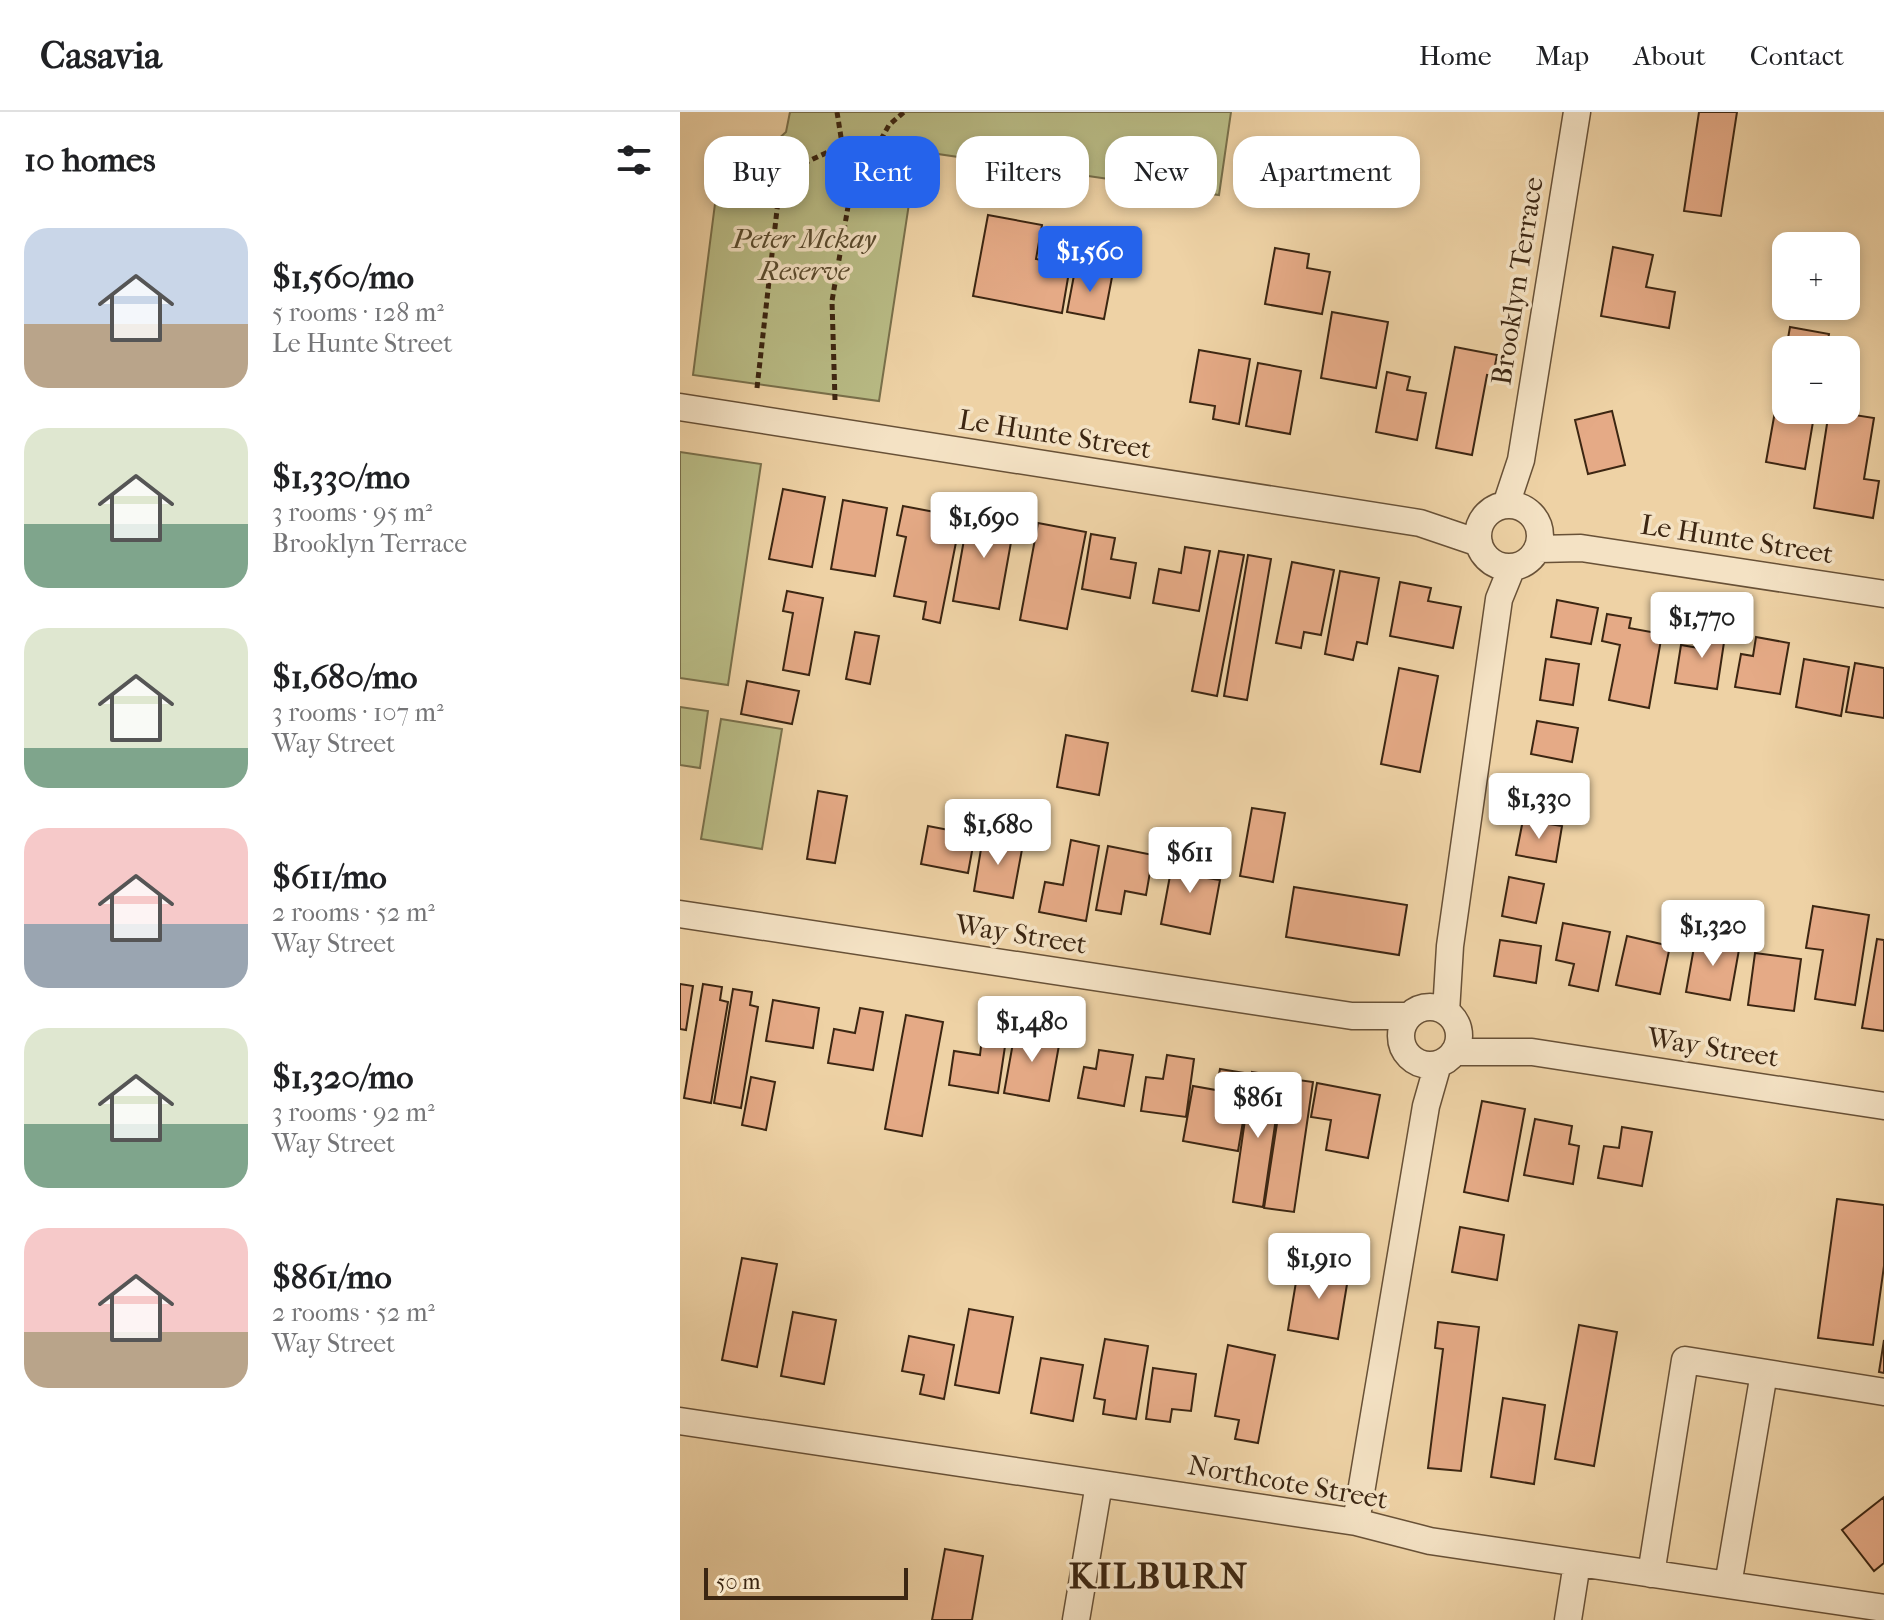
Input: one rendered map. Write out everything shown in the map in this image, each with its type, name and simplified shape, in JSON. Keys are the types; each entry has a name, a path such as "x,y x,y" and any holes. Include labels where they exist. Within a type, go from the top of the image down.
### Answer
{"street":[{"name":"Brooklyn Terrace","path":"1505,510 1521,460 1577,112"},
{"name":"Le Hunte Street","path":"680,407 1420,523 1495,558"},
{"name":"Le Hunte Street","path":"1420,523 1505,510"},
{"path":"1356,1522 1426,1106 1432,1035 1450,946 1499,599 1495,558 1478,534 1505,510 1538,523 1539,541 1527,562 1495,558"},
{"name":"Le Hunte Street","path":"1539,541 1884,594"},
{"name":"Way Street","path":"680,914 1352,1016 1432,1035 1532,1052 1884,1106"},
{"path":"1651,1574 1685,1360 1884,1392"},
{"path":"1728,1585 1764,1373"},
{"name":"Northcote Street","path":"680,1421 1356,1522 1430,1541 1884,1608"},
{"path":"1076,1620 1099,1484"},
{"path":"1568,1620 1577,1563"}],"path":[{"path":"837,112 840,136"},
{"path":"883,136 889,125 904,112"},
{"path":"757,388 781,174 825,153"},
{"path":"835,400 832,301 848,208"}],"green space":[{"name":"Peter Mckay Reserve","path":"790,112 1231,112 1219,195 1217,136 1105,136 1105,178 1089,176 1089,136 956,136 956,157 940,154 940,136 825,136 825,208 908,208 879,401 693,375 714,208 809,208 809,136 782,136 786,132"},
{"path":"680,452 761,464 728,685 680,678"},
{"path":"680,707 708,711 700,768 680,765"},
{"path":"721,719 782,729 762,849 701,839"}],"building":[{"path":"1699,112 1737,112 1721,216 1684,211"},
{"path":"988,215 1042,225 1036,259 1070,266 1062,313 973,296"},
{"path":"1613,247 1653,255 1646,287 1675,292 1669,328 1601,316"},
{"path":"1275,248 1309,254 1307,268 1330,272 1322,314 1265,304"},
{"path":"1075,270 1112,277 1104,319 1067,312"},
{"path":"1332,312 1388,322 1376,388 1321,378"},
{"path":"1790,327 1829,334 1829,336 1788,336"},
{"path":"1455,347 1497,355 1493,376 1487,375 1472,455 1436,448"},
{"path":"1199,350 1250,359 1239,424 1213,419 1215,406 1190,402"},
{"path":"1258,363 1301,371 1290,434 1246,426"},
{"path":"1387,372 1410,377 1407,390 1426,393 1417,440 1376,432"},
{"path":"1612,411 1625,465 1588,474 1575,420"},
{"path":"1860,416 1874,418 1864,479 1879,481 1873,518 1814,508 1827,424 1860,424"},
{"path":"1773,424 1813,424 1805,469 1766,462"},
{"path":"783,489 825,497 812,567 769,559"},
{"path":"843,500 887,508 875,576 831,569"},
{"path":"903,506 961,517 940,623 923,619 926,602 894,596 906,537 897,535"},
{"path":"969,512 1015,520 999,609 953,601"},
{"path":"1038,523 1086,532 1067,629 1020,620"},
{"path":"1091,534 1115,538 1111,559 1136,563 1130,598 1082,589"},
{"path":"1185,547 1210,551 1199,611 1153,603 1159,569 1181,573"},
{"path":"1219,551 1244,555 1217,696 1192,691"},
{"path":"1248,555 1271,559 1247,700 1224,696"},
{"path":"1292,562 1334,570 1321,635 1304,632 1301,648 1276,643"},
{"path":"1340,571 1379,578 1367,644 1357,642 1353,660 1325,654"},
{"path":"1400,582 1431,588 1428,601 1461,607 1453,648 1390,636"},
{"path":"787,591 823,598 809,675 783,670 793,613 783,611"},
{"path":"1557,600 1598,608 1591,644 1551,637"},
{"path":"1607,614 1631,618 1629,628 1662,634 1649,708 1609,700 1620,645 1602,641"},
{"path":"1702,626 1726,629 1717,689 1675,683 1681,645 1699,648"},
{"path":"855,632 879,636 870,684 846,679"},
{"path":"1756,637 1789,643 1780,694 1735,687 1741,654 1753,656"},
{"path":"1546,659 1579,664 1573,705 1540,700"},
{"path":"1804,659 1849,667 1841,716 1796,707"},
{"path":"1855,663 1884,668 1884,718 1846,712"},
{"path":"1399,668 1438,676 1420,772 1381,764"},
{"path":"747,681 799,691 792,724 741,714"},
{"path":"1537,721 1578,728 1572,762 1531,754"},
{"path":"1066,735 1108,743 1099,795 1057,787"},
{"path":"818,791 847,796 835,863 807,859"},
{"path":"1252,808 1285,813 1273,882 1240,876"},
{"path":"1523,820 1562,826 1556,862 1516,855"},
{"path":"928,826 975,835 968,873 921,864"},
{"path":"983,837 1023,844 1013,898 974,891"},
{"path":"1071,840 1099,846 1086,921 1039,912 1045,882 1063,885"},
{"path":"1108,846 1153,855 1146,895 1125,891 1121,914 1096,910"},
{"path":"1175,849 1204,855 1200,877 1220,880 1210,934 1161,924"},
{"path":"1509,877 1544,884 1536,923 1502,916"},
{"path":"1294,887 1407,905 1399,955 1286,937"},
{"path":"1813,906 1869,915 1855,1005 1815,999 1823,950 1806,948"},
{"path":"1563,923 1610,932 1598,991 1569,985 1574,964 1556,960"},
{"path":"1627,936 1670,946 1660,994 1616,985"},
{"path":"1696,936 1740,944 1730,1000 1686,992"},
{"path":"1877,939 1884,940 1884,1031 1862,1028"},
{"path":"1500,940 1541,946 1536,983 1494,976"},
{"path":"1755,953 1801,959 1794,1011 1748,1005"},
{"path":"680,984 693,986 686,1030 680,1029"},
{"path":"703,984 722,987 720,1000 728,1002 711,1103 684,1098"},
{"path":"733,989 752,992 750,1005 758,1007 741,1108 714,1103"},
{"path":"773,1000 819,1008 813,1048 766,1041"},
{"path":"860,1008 883,1012 873,1070 828,1063 834,1029 855,1033"},
{"path":"906,1015 943,1022 922,1136 885,1129"},
{"path":"1016,1026 1061,1034 1049,1101 1004,1093"},
{"path":"983,1029 1007,1033 998,1093 949,1085 954,1051 980,1055"},
{"path":"1099,1050 1133,1055 1124,1106 1078,1098 1084,1067 1096,1069"},
{"path":"1167,1055 1194,1059 1186,1117 1141,1111 1146,1077 1163,1079"},
{"path":"1220,1069 1251,1074 1238,1151 1183,1141 1193,1086 1216,1090"},
{"path":"1252,1072 1282,1077 1263,1207 1233,1202"},
{"path":"751,1077 775,1082 766,1130 742,1125"},
{"path":"1284,1078 1313,1082 1294,1212 1264,1208"},
{"path":"1317,1083 1380,1095 1368,1158 1326,1150 1331,1120 1311,1117"},
{"path":"1482,1101 1525,1109 1508,1201 1464,1192"},
{"path":"1535,1119 1572,1126 1569,1144 1579,1146 1573,1184 1524,1175"},
{"path":"1622,1127 1652,1132 1642,1186 1598,1178 1604,1146 1619,1148"},
{"path":"1837,1199 1884,1205 1884,1266 1873,1345 1818,1338"},
{"path":"1460,1227 1504,1235 1497,1280 1452,1272"},
{"path":"742,1258 777,1264 757,1367 722,1360"},
{"path":"1299,1264 1349,1272 1338,1339 1288,1330"},
{"path":"969,1309 1013,1317 999,1393 955,1385"},
{"path":"793,1312 836,1320 824,1384 781,1376"},
{"path":"1438,1322 1479,1327 1461,1471 1428,1468 1443,1349 1435,1348"},
{"path":"1579,1325 1617,1332 1594,1466 1555,1459"},
{"path":"909,1336 954,1345 944,1399 920,1394 924,1375 902,1371"},
{"path":"1105,1339 1148,1346 1136,1419 1103,1414 1105,1400 1094,1398"},
{"path":"1884,1340 1884,1373 1879,1372"},
{"path":"1228,1345 1275,1355 1258,1443 1235,1439 1239,1420 1215,1416"},
{"path":"1041,1358 1083,1365 1073,1421 1031,1413"},
{"path":"1153,1368 1196,1374 1191,1411 1172,1409 1170,1422 1146,1419"},
{"path":"1503,1398 1545,1405 1534,1484 1491,1477"},
{"path":"1884,1497 1884,1563 1874,1571 1842,1530"},
{"path":"945,1549 983,1556 972,1620 932,1620"}],"district":[{"name":"KILBURN","path":"1159,1576"}]}
